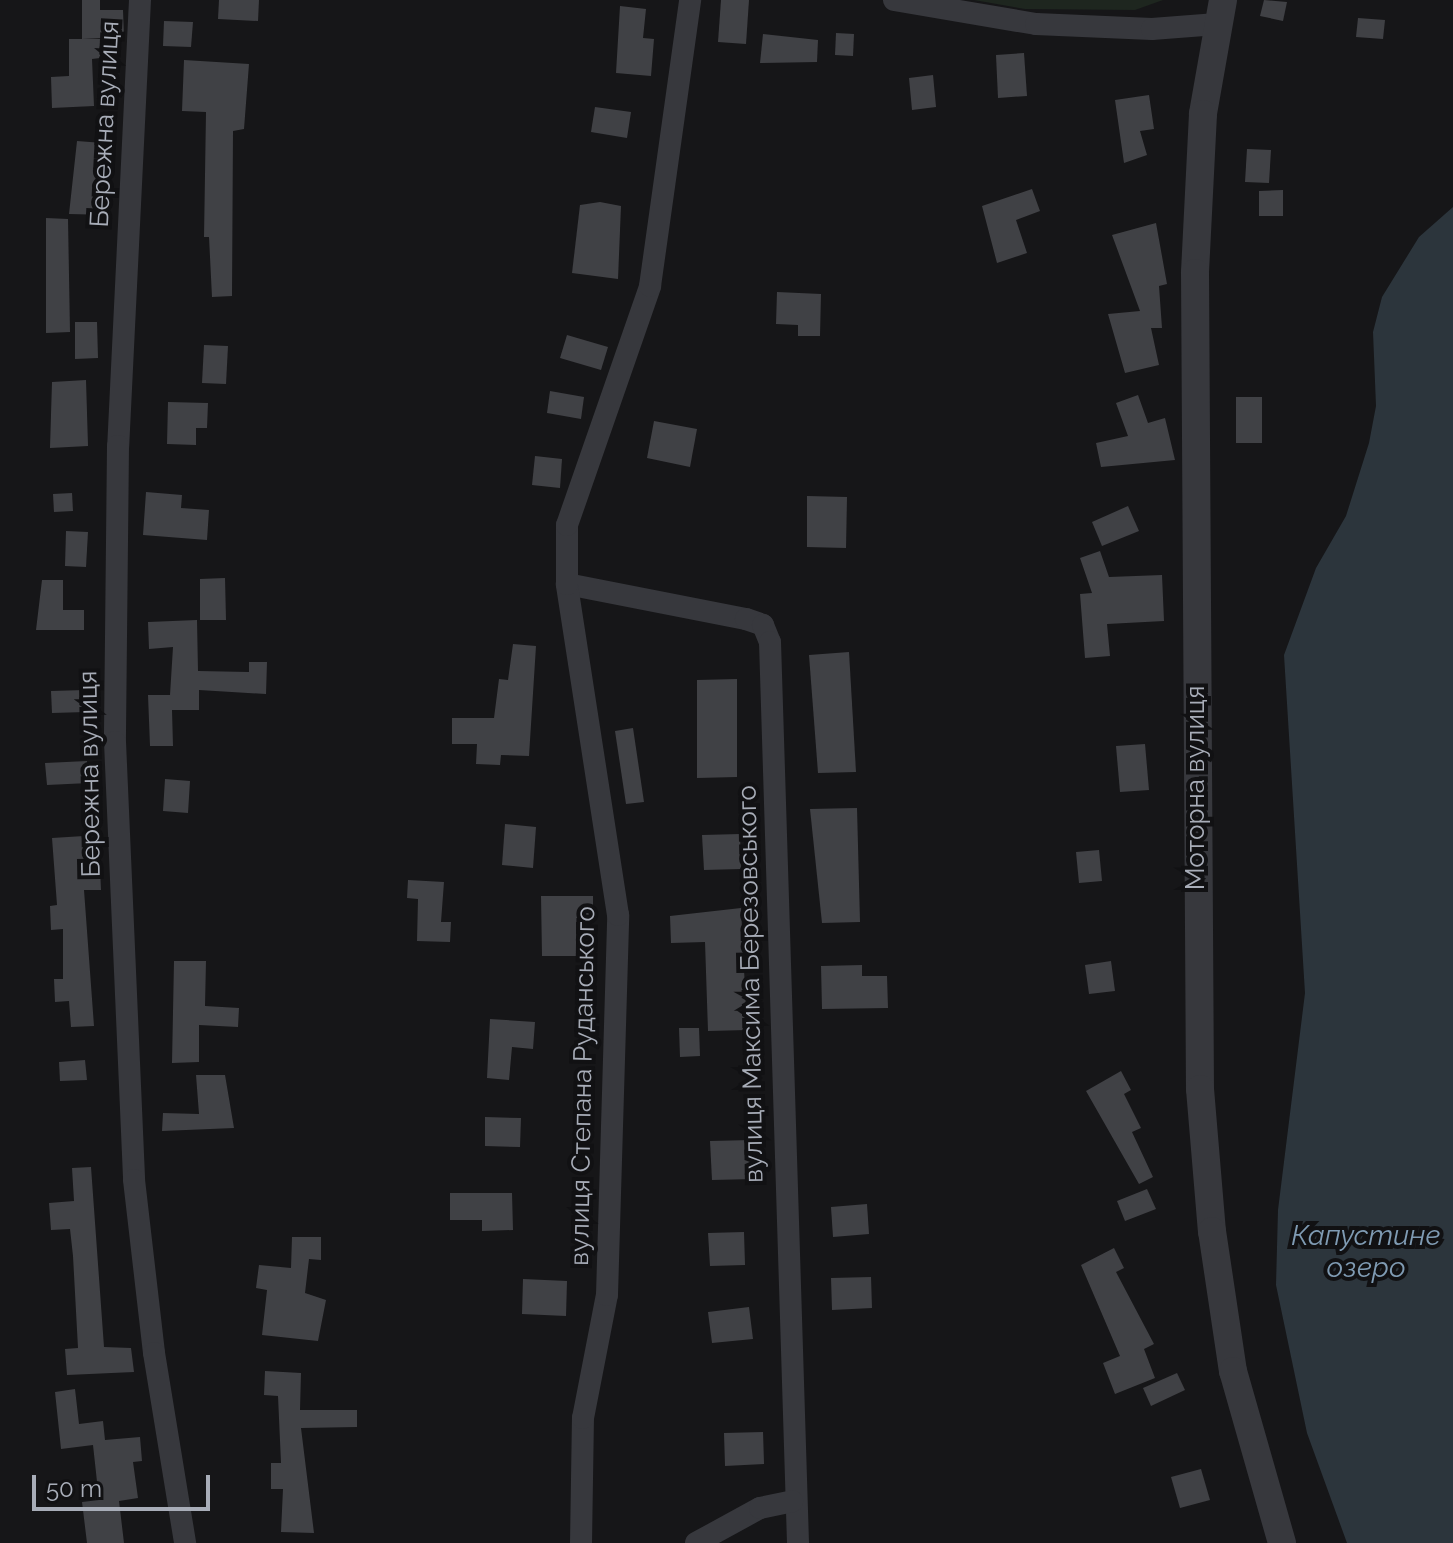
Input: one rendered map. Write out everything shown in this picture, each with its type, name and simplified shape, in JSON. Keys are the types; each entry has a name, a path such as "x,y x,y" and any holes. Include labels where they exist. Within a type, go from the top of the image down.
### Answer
{"street":[{"name":"Бережна вулиця","path":"140,0 118,446 115,742 134,1180 154,1353 185,1543"},
{"name":"вулиця Степана Руданського","path":"581,1543 583,1418 607,1295 618,915 567,584 567,525 650,286 690,0"},
{"name":"Моторна вулиця","path":"894,0 1036,24 1152,29 1220,12 1203,114 1195,273 1200,1089 1212,1231 1233,1371 1282,1543"},
{"name":"вулиця Максима Березовського","path":"567,584 746,619 763,625 770,642 792,1501 798,1543"},
{"path":"696,1543 760,1508 792,1501"}],"shaded area":[{"path":"974,0 1163,0 1135,10 1025,9"}],"water":[{"name":"Капустине озеро","path":"1453,207 1453,1543 1347,1543 1307,1433 1276,1285 1278,1210 1305,993 1284,655 1316,568 1346,516 1369,443 1376,406 1373,332 1382,297 1419,237"}],"building":[{"path":"82,0 100,0 100,10 123,10 124,37 82,39"},
{"path":"219,0 259,0 258,21 218,19"},
{"path":"721,0 749,0 746,44 718,42"},
{"path":"1264,0 1287,2 1283,21 1260,16"},
{"path":"620,6 646,9 643,38 654,39 651,76 616,73"},
{"path":"1358,18 1385,20 1383,39 1356,37"},
{"path":"164,21 193,22 191,47 163,46"},
{"path":"836,33 854,34 853,56 835,55"},
{"path":"763,34 818,40 817,62 760,63"},
{"path":"69,39 100,39 100,58 92,59 94,106 52,108 51,77 69,76"},
{"path":"1024,53 1027,96 998,98 996,55"},
{"path":"184,60 249,64 244,129 233,131 232,296 212,297 209,237 204,237 206,112 182,111"},
{"path":"933,75 936,107 912,110 909,78"},
{"path":"1149,95 1154,129 1140,131 1147,155 1124,163 1115,100"},
{"path":"595,107 631,112 627,138 591,132"},
{"path":"77,141 103,143 101,193 110,193 110,215 69,214"},
{"path":"1247,149 1271,150 1269,183 1245,182"},
{"path":"1032,189 1040,211 1016,220 1027,253 997,263 982,206"},
{"path":"1283,190 1283,216 1259,216 1259,191"},
{"path":"600,202 621,206 618,279 572,273 580,205"},
{"path":"46,218 68,219 70,332 46,333"},
{"path":"1156,223 1167,284 1159,286 1162,328 1151,328 1159,365 1125,373 1108,314 1140,311 1112,235"},
{"path":"777,292 821,294 820,336 798,336 798,325 776,324"},
{"path":"75,322 97,322 98,358 75,359"},
{"path":"567,335 608,347 601,370 560,358"},
{"path":"204,345 228,346 226,384 202,383"},
{"path":"86,380 88,446 50,448 52,382"},
{"path":"550,391 584,397 581,419 547,413"},
{"path":"1138,395 1148,423 1165,418 1175,460 1101,467 1096,443 1128,436 1116,403"},
{"path":"1236,397 1262,397 1262,443 1236,443"},
{"path":"168,402 208,403 207,428 196,428 196,445 167,444"},
{"path":"654,421 697,429 690,467 647,458"},
{"path":"535,456 562,459 560,488 532,485"},
{"path":"146,492 182,495 181,508 209,510 207,540 143,535"},
{"path":"72,493 73,511 54,512 53,494"},
{"path":"807,496 847,497 846,548 807,547"},
{"path":"1128,506 1139,531 1102,546 1092,522"},
{"path":"66,531 88,532 86,567 65,566"},
{"path":"1100,551 1109,577 1162,575 1164,621 1107,624 1110,656 1085,658 1080,594 1092,593 1080,558"},
{"path":"225,578 226,620 200,620 200,579"},
{"path":"42,580 63,580 63,610 84,610 84,630 36,630"},
{"path":"197,620 198,671 249,672 249,662 267,662 266,694 199,690 199,710 172,710 173,746 150,746 148,695 170,695 173,647 149,649 148,622"},
{"path":"513,644 536,646 529,756 501,755 500,765 476,764 477,744 452,744 452,718 494,718 499,679 508,680"},
{"path":"849,652 856,772 818,773 809,655"},
{"path":"737,679 737,777 697,778 697,680"},
{"path":"85,690 86,712 52,713 51,691"},
{"path":"633,728 644,802 626,804 615,731"},
{"path":"1145,744 1149,790 1120,792 1116,746"},
{"path":"87,761 89,783 47,785 45,763"},
{"path":"165,779 190,781 188,813 163,811"},
{"path":"857,808 860,922 822,923 810,809"},
{"path":"505,824 536,827 533,868 502,865"},
{"path":"740,834 741,869 704,870 702,835"},
{"path":"84,836 86,868 100,868 101,890 84,890 94,1026 71,1027 69,1001 55,1002 54,979 63,979 63,929 51,930 50,906 57,905 52,838"},
{"path":"1099,850 1102,881 1079,883 1076,852"},
{"path":"408,880 444,882 441,922 451,922 450,942 417,941 418,899 407,898"},
{"path":"541,896 593,896 593,923 576,922 576,956 542,956"},
{"path":"741,908 747,1030 708,1031 705,942 671,943 670,916"},
{"path":"174,961 206,961 205,1006 239,1008 238,1027 199,1025 199,1062 172,1063"},
{"path":"1111,961 1115,991 1089,994 1085,965"},
{"path":"862,965 862,976 887,976 888,1008 822,1009 821,966"},
{"path":"490,1019 535,1022 533,1049 512,1047 509,1080 487,1078"},
{"path":"679,1028 699,1028 700,1056 680,1057"},
{"path":"85,1060 87,1080 60,1081 59,1062"},
{"path":"1121,1071 1131,1090 1124,1094 1141,1128 1132,1132 1153,1177 1139,1184 1086,1091"},
{"path":"196,1075 225,1075 234,1128 162,1131 163,1113 199,1114"},
{"path":"485,1117 521,1118 520,1147 485,1146"},
{"path":"752,1140 754,1179 712,1180 710,1141"},
{"path":"91,1167 104,1347 131,1348 134,1372 67,1375 65,1349 78,1348 73,1256 70,1229 51,1230 49,1203 74,1201 72,1168"},
{"path":"1147,1189 1156,1209 1125,1221 1117,1201"},
{"path":"450,1193 512,1193 513,1230 482,1231 482,1220 450,1220"},
{"path":"867,1204 869,1234 833,1237 831,1207"},
{"path":"744,1232 745,1265 710,1266 708,1233"},
{"path":"292,1237 321,1237 321,1260 309,1259 305,1293 326,1300 318,1341 262,1335 267,1290 256,1288 259,1265 291,1268"},
{"path":"1114,1248 1124,1268 1116,1272 1154,1344 1144,1349 1155,1378 1115,1394 1103,1363 1120,1356 1081,1265"},
{"path":"871,1277 872,1308 832,1310 831,1278"},
{"path":"523,1279 567,1281 566,1316 522,1314"},
{"path":"749,1307 753,1339 712,1343 708,1312"},
{"path":"265,1371 301,1373 300,1410 357,1410 357,1427 301,1428 314,1533 281,1532 283,1489 271,1489 271,1463 281,1463 278,1396 264,1395"},
{"path":"1177,1373 1185,1390 1151,1406 1143,1388"},
{"path":"75,1389 79,1424 103,1421 105,1440 140,1437 142,1461 133,1462 138,1498 119,1501 124,1543 87,1543 82,1502 99,1500 93,1445 61,1449 55,1392"},
{"path":"763,1432 764,1464 725,1466 724,1433"},
{"path":"1201,1469 1210,1500 1180,1508 1171,1477"}]}
